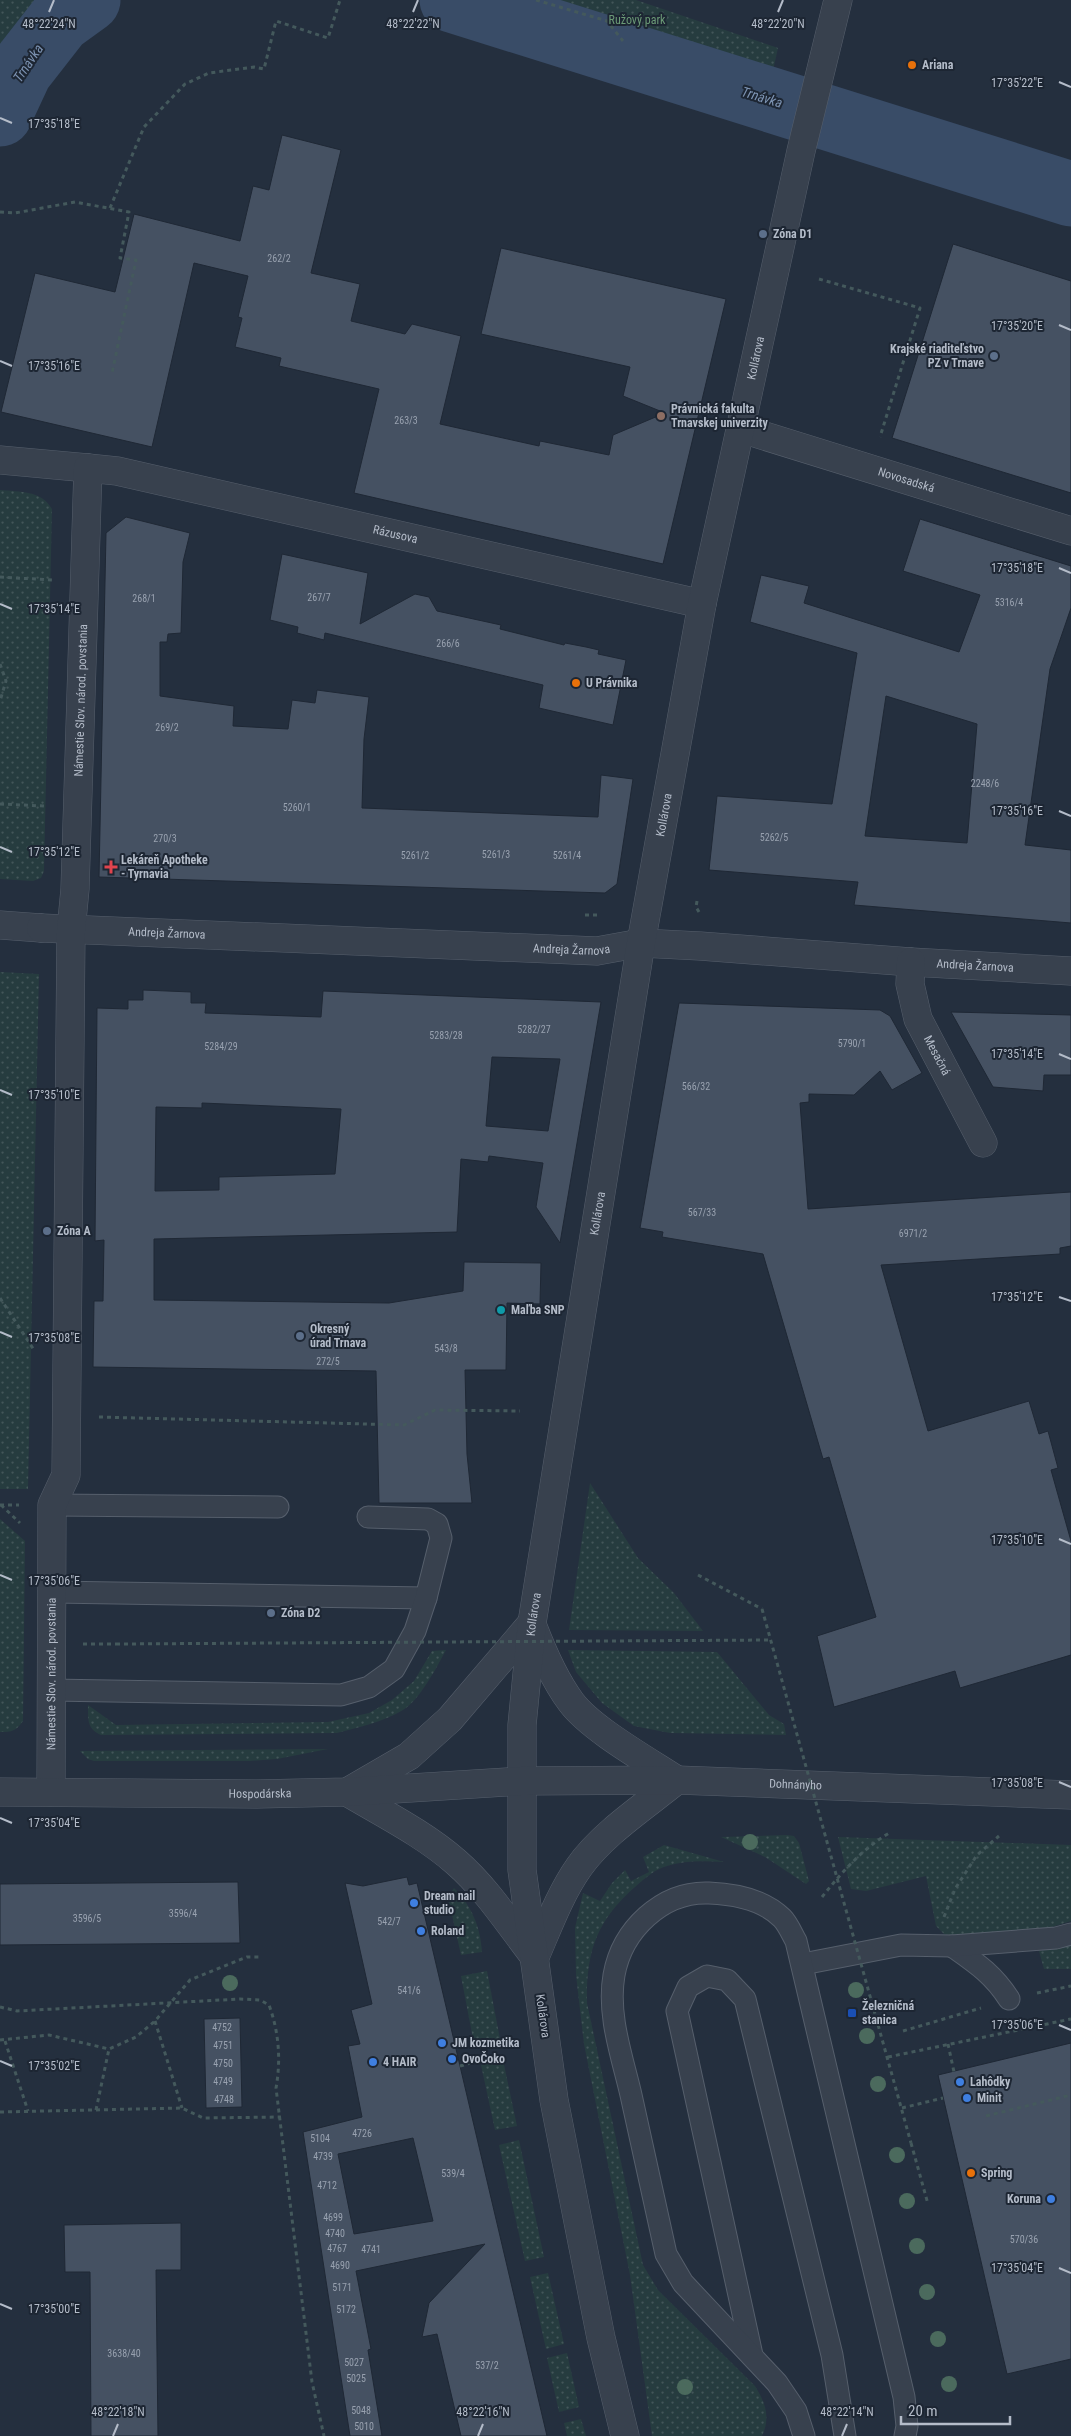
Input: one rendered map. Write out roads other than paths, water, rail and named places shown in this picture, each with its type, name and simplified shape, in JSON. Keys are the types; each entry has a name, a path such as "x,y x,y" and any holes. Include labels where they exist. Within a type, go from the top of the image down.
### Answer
{"street":[{"name":"Kollárova","path":"624,2436 601,2338 554,2100 522,1870 522,1725 532,1623 641,943 702,604 742,429 814,94 838,0"},
{"name":"Novosadská","path":"742,429 1071,531"},
{"path":"0,460 88,468"},
{"name":"Rázusova","path":"88,468 125,473 702,604"},
{"name":"Námestie Slov. národ. povstania","path":"50,1792 53,1592 52,1505 66,1475 71,931 75,889 88,468"},
{"path":"0,925 71,931"},
{"name":"Andreja Žarnova","path":"71,931 597,951 641,943 1071,971"},
{"name":"Mesačná","path":"911,962 910,984 918,1019 983,1143"},
{"path":"532,1623 546,1661 572,1704 602,1730 677,1780 600,1843 579,1866 567,1886 535,1957 486,1892 456,1862 430,1842 347,1792 409,1756 436,1732 450,1719 532,1623"},
{"name":"Dohnányho","path":"521,1782 677,1780 1071,1795"},
{"name":"Hospodárska","path":"0,1792 257,1794 347,1792 521,1782"}],"lane":[{"path":"52,1505 278,1507"},
{"path":"51,1690 341,1695 368,1687 394,1669 415,1631 426,1598 440,1538 437,1524 428,1519 368,1517"},
{"path":"53,1592 426,1598"},
{"path":"804,2436 796,2411 777,2383 683,2284 666,2254 613,2016 614,1975 626,1941 649,1913 670,1900 699,1892 731,1894 761,1904 783,1918 796,1941 803,1964 904,2397 907,2426 906,2436"},
{"path":"803,1964 901,1945 942,1946 1056,1938 1071,1934"},
{"path":"942,1946 985,1968 999,1983 1009,1999"},
{"path":"752,2356 677,2010 688,1987 706,1976 727,1980 745,1999 832,2355 845,2436"}],"waterway":[{"name":"Trnávka","path":"0,114 20,71 59,21 88,0"},
{"name":"Trnávka","path":"452,0 1071,194"}],"place":[{"name":"Ariana","path":"912,65"},
{"name":"Zóna D1","path":"763,234"},
{"name":"Krajské riaditeľstvo PZ v Trnave","path":"994,356"},
{"name":"Právnická fakulta Trnavskej univerzity","path":"661,416"},
{"name":"U Právnika","path":"576,683"},
{"name":"Lekáreň Apotheke - Tyrnavia","path":"111,867"},
{"name":"Zóna A","path":"47,1231"},
{"name":"Maľba SNP","path":"501,1310"},
{"name":"Okresný úrad Trnava","path":"300,1336"},
{"name":"Zóna D2","path":"271,1613"},
{"name":"Dream nail studio","path":"414,1903"},
{"name":"Roland","path":"421,1931"},
{"name":"Železničná stanica","path":"852,2013"},
{"name":"JM kozmetika","path":"442,2043"},
{"name":"OvoČoko","path":"452,2059"},
{"name":"4 HAIR","path":"373,2062"},
{"name":"Lahôdky","path":"960,2082"},
{"name":"Minit","path":"967,2098"},
{"name":"Spring","path":"971,2173"},
{"name":"Koruna","path":"1051,2199"}],"park label":[{"name":"Ružový park","path":"637,20"}]}
